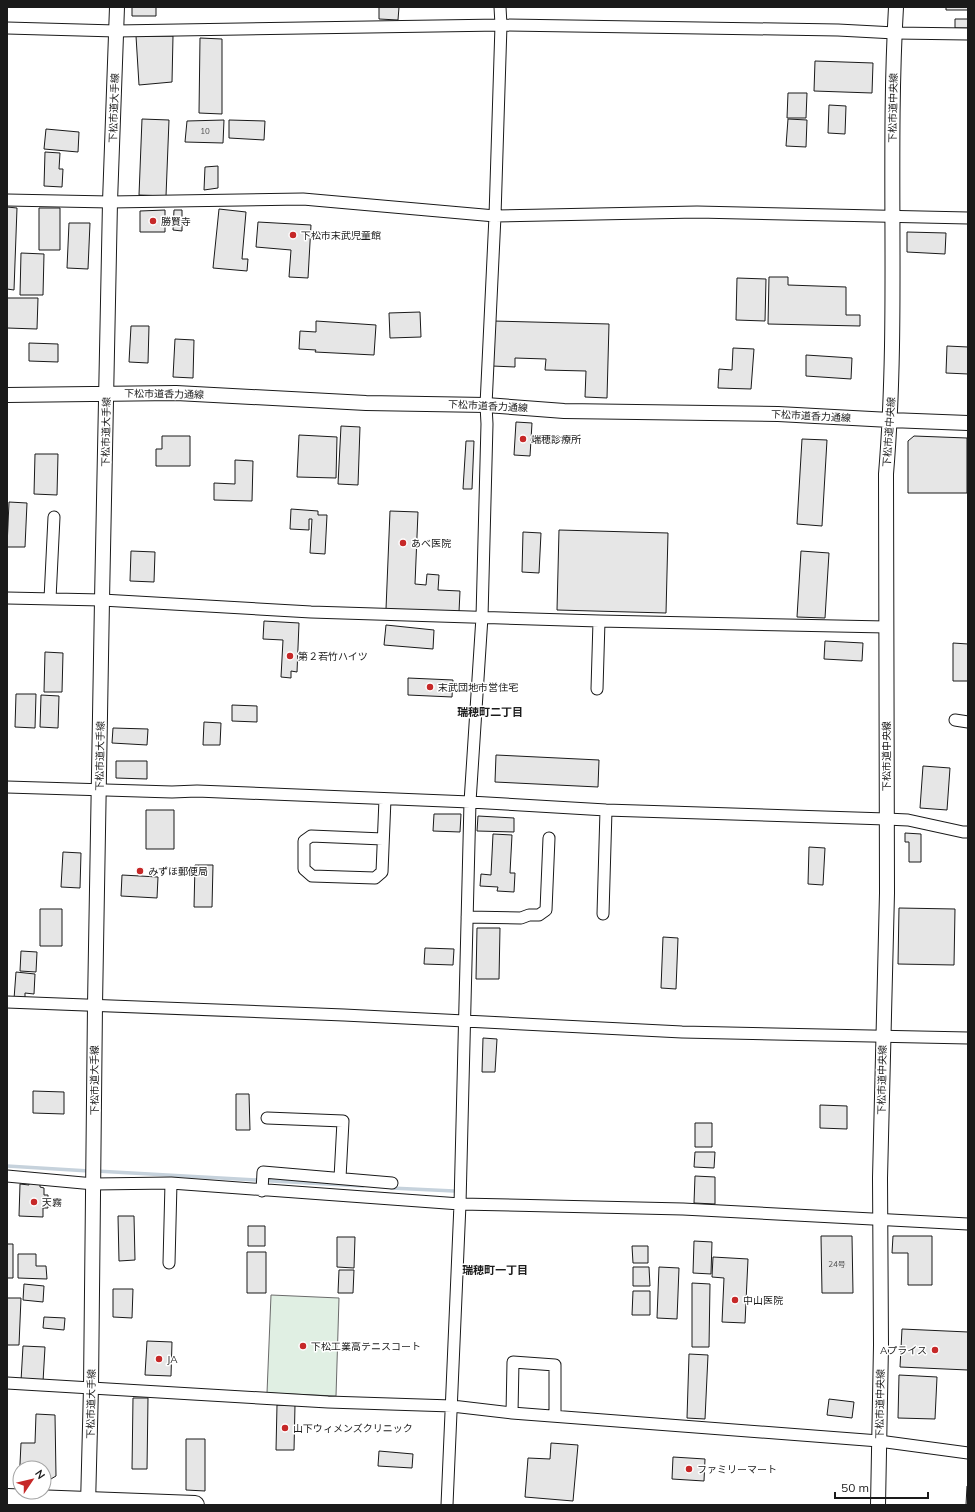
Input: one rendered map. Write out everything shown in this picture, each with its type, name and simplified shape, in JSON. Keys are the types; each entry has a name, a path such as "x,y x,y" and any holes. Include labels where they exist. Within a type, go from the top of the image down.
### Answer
{"main road":[{"path":"7,1498 88,1503 195,1505"}],"street":[{"name":"下松市道大手線","path":"88,1503 94,1184 94,1005 110,202 117,7"},
{"path":"446,1505 452,1406 460,1204 470,802 482,617 487,424 486,405 495,216 501,25 500,7"},
{"name":"下松市道中央線","path":"878,1505 881,1345 880,1220 887,893 886,474 890,420 893,298 892,215 896,7"},
{"path":"7,28 116,31 501,25 838,30 895,33 968,34"},
{"path":"7,200 110,202 303,199 495,216 697,212 892,215 968,218"},
{"name":"下松市道香力通線","path":"7,395 176,393 366,403 486,405 564,410 778,414 968,423"},
{"path":"50,599 54,517"},
{"path":"7,598 102,600 312,612 599,621 886,627"},
{"path":"597,689 599,621"},
{"path":"955,720 968,722"},
{"path":"7,787 172,792 197,791 470,802 606,810 908,820 968,832"},
{"path":"383,839 311,836 304,841 304,869 312,876 375,878 382,872 385,799"},
{"path":"603,914 606,810"},
{"path":"466,917 521,918 529,915 539,915 546,910 549,838"},
{"path":"7,1002 464,1020 682,1032 968,1038"},
{"path":"267,1118 343,1121 340,1178"},
{"path":"262,1190 263,1172 392,1183"},
{"path":"7,1176 94,1184 171,1183 460,1204 683,1209 968,1224"},
{"path":"169,1263 171,1183"},
{"path":"512,1413 513,1362 555,1365 555,1416"},
{"path":"7,1383 328,1402 452,1406 512,1413 879,1441 968,1453"}],"green space":[{"name":"下松工業高テニスコート","path":"271,1295 339,1298 336,1396 267,1393"}],"building":[{"path":"132,7 156,7 156,16 132,16"},
{"path":"379,7 399,7 398,20 379,19"},
{"path":"946,7 968,7 968,10 946,10"},
{"path":"955,19 968,19 968,28 955,28"},
{"path":"136,36 173,36 172,82 139,85"},
{"path":"200,38 222,39 222,114 199,113"},
{"path":"815,61 873,63 872,93 814,91"},
{"path":"788,93 807,93 806,118 787,118"},
{"path":"829,105 846,106 845,134 828,133"},
{"path":"142,119 169,120 166,196 139,195"},
{"path":"788,119 807,120 806,147 786,146"},
{"path":"224,120 223,143 185,142 187,121"},
{"path":"229,120 265,121 264,140 229,138"},
{"path":"46,129 79,132 78,152 44,149"},
{"path":"45,152 60,153 59,169 63,169 62,187 44,186"},
{"path":"218,166 218,188 204,190 205,167"},
{"path":"7,207 17,208 14,290 7,289"},
{"path":"39,208 60,208 60,250 39,250"},
{"path":"219,209 246,212 242,259 248,259 247,271 213,268"},
{"name":"勝賢寺","path":"165,210 165,232 140,232 140,211"},
{"path":"174,210 182,210 182,231 173,230"},
{"path":"258,222 311,225 308,278 289,277 291,250 256,247"},
{"path":"69,223 90,223 88,269 67,268"},
{"path":"907,232 946,233 945,254 907,252"},
{"path":"21,253 44,254 43,295 20,295"},
{"path":"769,277 788,277 788,285 846,287 846,315 860,315 860,326 768,324"},
{"path":"737,278 766,279 765,321 736,320"},
{"path":"7,298 38,298 37,329 7,328"},
{"path":"420,312 421,337 390,338 389,313"},
{"path":"316,321 376,325 374,355 315,352 316,350 299,349 300,331 316,332"},
{"path":"493,321 609,324 607,398 585,397 586,371 545,370 546,359 515,358 515,367 492,366"},
{"path":"131,326 149,326 148,363 129,362"},
{"path":"175,339 194,340 193,378 173,377"},
{"path":"29,343 58,344 58,362 29,361"},
{"path":"947,346 968,347 968,374 946,373"},
{"path":"733,348 754,349 751,389 718,388 719,369 732,370"},
{"path":"806,355 852,358 851,379 806,376"},
{"name":"端穂診療所","path":"516,422 532,423 530,456 514,455"},
{"path":"341,426 360,427 358,485 338,484"},
{"path":"299,435 337,437 336,478 297,477"},
{"path":"162,436 190,436 190,466 156,466 156,449 162,449"},
{"path":"914,436 967,438 967,493 908,493 908,441"},
{"path":"802,439 827,440 822,526 797,524"},
{"path":"466,441 474,441 472,489 463,489"},
{"path":"35,454 58,454 57,495 34,494"},
{"path":"235,460 253,461 252,501 214,500 214,483 235,484"},
{"path":"9,502 27,503 25,547 7,547"},
{"path":"291,509 318,511 318,515 327,515 325,554 310,553 312,519 309,519 309,530 290,529"},
{"name":"あべ医院","path":"390,511 418,512 415,584 426,585 427,574 439,575 438,590 460,591 459,612 386,609"},
{"path":"559,530 668,533 666,613 557,610"},
{"path":"523,532 541,533 539,573 522,572"},
{"path":"131,551 155,552 154,582 130,581"},
{"path":"801,551 829,553 825,618 797,617"},
{"name":"第２若竹ハイツ","path":"264,621 299,623 297,672 291,671 291,678 281,677 283,640 263,639"},
{"path":"386,625 434,630 433,649 384,645"},
{"path":"825,641 863,643 862,661 824,659"},
{"path":"953,643 968,644 968,681 953,681"},
{"path":"45,652 63,653 62,692 44,692"},
{"name":"末武団地市営住宅","path":"408,678 453,680 452,697 408,695"},
{"path":"16,694 36,694 35,728 15,727"},
{"path":"41,695 59,696 58,728 40,727"},
{"path":"232,705 257,706 257,722 232,721"},
{"path":"204,722 221,723 220,745 203,745"},
{"path":"113,728 148,729 147,745 112,743"},
{"path":"496,755 599,760 598,787 495,782"},
{"path":"116,761 147,761 147,779 116,778"},
{"path":"923,766 950,768 947,810 920,808"},
{"path":"146,810 174,810 174,849 146,849"},
{"path":"434,814 461,814 460,832 433,831"},
{"path":"478,816 514,818 514,832 477,831"},
{"path":"905,833 921,834 921,862 909,862 909,842 905,842"},
{"path":"493,834 512,835 510,873 515,873 514,892 497,891 498,887 480,886 481,874 491,875"},
{"path":"809,847 825,848 823,885 808,884"},
{"path":"63,852 81,853 80,888 61,887"},
{"path":"195,865 213,865 212,907 194,907"},
{"path":"122,875 158,877 157,898 121,896"},
{"path":"899,908 955,909 954,965 898,964"},
{"path":"40,909 62,909 62,946 40,946"},
{"path":"477,928 500,928 499,979 476,979"},
{"path":"663,937 678,938 676,989 661,988"},
{"path":"425,948 454,949 453,965 424,964"},
{"path":"21,951 37,952 36,972 20,971"},
{"path":"16,972 35,974 34,994 25,993 25,1000 14,999"},
{"path":"483,1038 497,1039 495,1072 482,1072"},
{"path":"33,1091 64,1092 64,1114 33,1113"},
{"path":"236,1094 249,1094 250,1130 236,1130"},
{"path":"820,1105 847,1106 847,1129 820,1128"},
{"path":"695,1123 712,1123 712,1147 695,1147"},
{"path":"695,1152 715,1152 714,1168 694,1167"},
{"path":"695,1176 715,1177 715,1204 694,1203"},
{"name":"天霧","path":"29,1181 40,1181 40,1187 44,1188 44,1195 48,1195 48,1208 43,1208 43,1217 19,1216 20,1184 29,1185"},
{"path":"118,1216 134,1216 135,1260 119,1261"},
{"path":"248,1226 265,1226 265,1246 248,1246"},
{"path":"821,1236 852,1236 853,1293 822,1293"},
{"path":"893,1236 932,1236 932,1285 908,1285 908,1253 892,1253"},
{"path":"337,1237 355,1237 354,1268 337,1267"},
{"path":"694,1241 712,1242 711,1274 693,1273"},
{"path":"7,1244 13,1244 13,1278 7,1278"},
{"path":"632,1246 648,1246 648,1263 633,1263"},
{"path":"247,1252 266,1252 266,1293 247,1293"},
{"path":"18,1254 36,1254 36,1266 46,1266 47,1279 18,1278"},
{"name":"中山医院","path":"713,1257 748,1259 745,1323 722,1322 724,1278 712,1277"},
{"path":"633,1267 649,1267 650,1286 633,1286"},
{"path":"659,1267 679,1268 677,1319 657,1318"},
{"path":"339,1270 354,1270 353,1293 338,1293"},
{"path":"692,1283 710,1284 709,1347 692,1347"},
{"path":"24,1284 44,1286 43,1302 23,1300"},
{"path":"113,1289 133,1289 132,1318 113,1317"},
{"path":"633,1291 650,1291 650,1315 632,1315"},
{"path":"7,1298 21,1298 19,1345 7,1345"},
{"path":"44,1317 65,1318 64,1330 43,1328"},
{"name":"Aプライス","path":"902,1329 968,1332 968,1370 900,1367"},
{"name":"JA","path":"147,1341 172,1342 171,1376 145,1375"},
{"path":"23,1346 45,1347 43,1382 21,1381"},
{"path":"689,1354 708,1355 705,1419 687,1418"},
{"path":"899,1375 937,1377 935,1419 898,1418"},
{"path":"133,1398 148,1398 147,1469 132,1469"},
{"path":"829,1399 854,1402 852,1418 827,1415"},
{"name":"山下ウィメンズクリニック","path":"277,1405 295,1405 294,1450 276,1450"},
{"path":"36,1414 55,1415 56,1476 52,1478 52,1460 20,1460 21,1443 35,1443"},
{"path":"186,1439 205,1439 205,1491 186,1490"},
{"path":"551,1443 578,1445 573,1501 525,1497 528,1458 550,1459"},
{"path":"379,1451 413,1454 412,1468 378,1466"},
{"name":"ファミリーマート","path":"673,1457 705,1459 704,1481 672,1479"},
{"path":"967,1486 968,1505 966,1505"}],"waterway":[{"path":"7,1166 89,1171"},
{"path":"96,1171 363,1186"},
{"path":"391,1188 454,1191"}],"place":[{"name":"勝賢寺","path":"153,221"},
{"name":"下松市末武児童館","path":"293,235"},
{"name":"端穂診療所","path":"523,439"},
{"name":"あべ医院","path":"403,543"},
{"name":"第２若竹ハイツ","path":"290,656"},
{"name":"末武団地市営住宅","path":"430,687"},
{"name":"みずほ郵便局","path":"140,871"},
{"name":"天霧","path":"34,1202"},
{"name":"中山医院","path":"735,1300"},
{"name":"下松工業高テニスコート","path":"303,1346"},
{"name":"Aプライス","path":"935,1350"},
{"name":"JA","path":"159,1359"},
{"name":"山下ウィメンズクリニック","path":"285,1428"},
{"name":"ファミリーマート","path":"689,1469"}],"district":[{"name":"瑞穂町二丁目","path":"490,712"},
{"name":"瑞穂町一丁目","path":"495,1270"}]}
